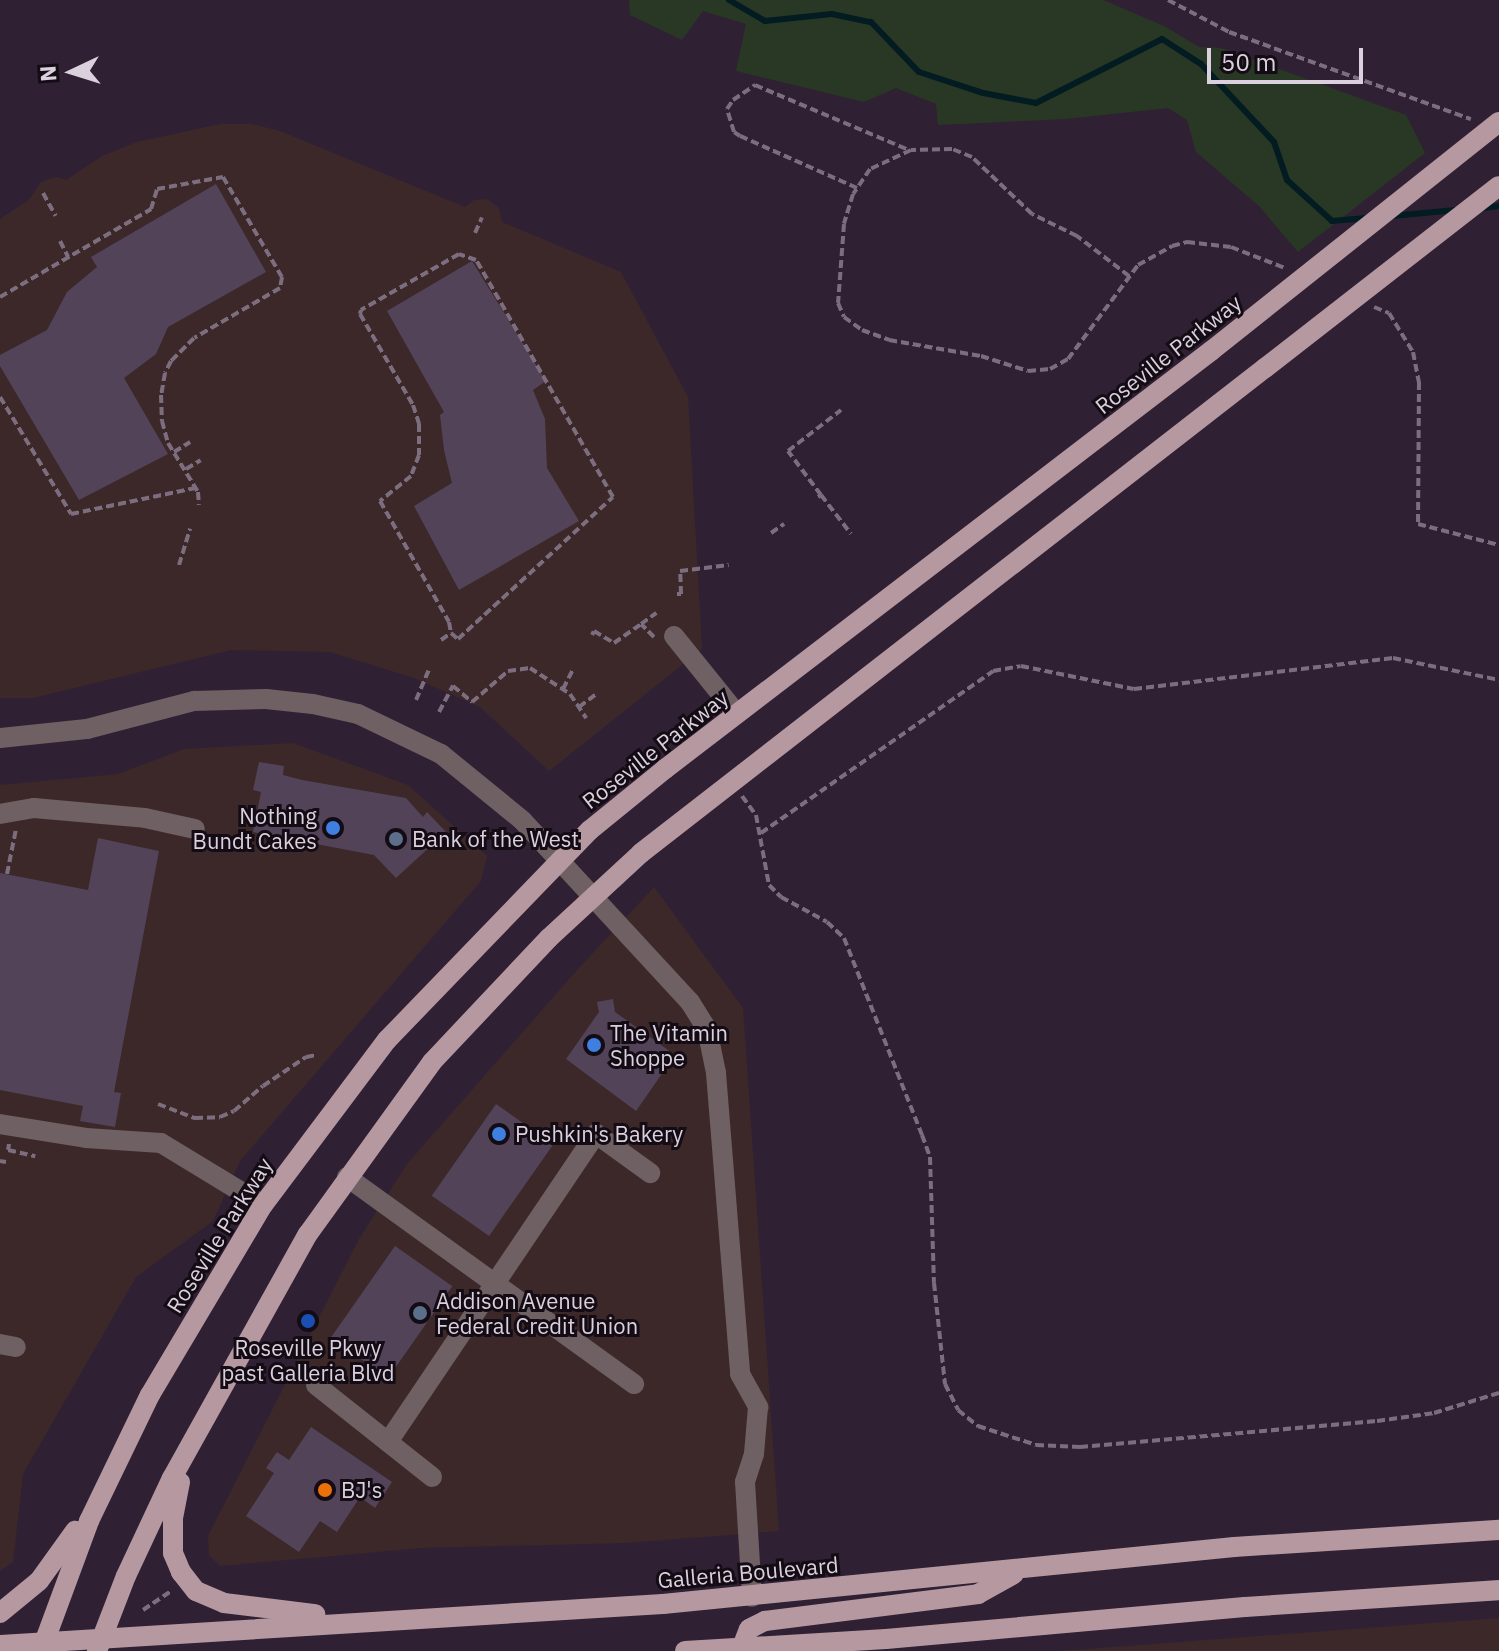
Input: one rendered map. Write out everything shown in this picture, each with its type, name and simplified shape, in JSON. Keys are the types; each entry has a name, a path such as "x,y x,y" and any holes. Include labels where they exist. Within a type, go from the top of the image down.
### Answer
{"main road":[{"name":"Roseville Parkway","path":"42,1646 112,1469 217,1277 263,1205 387,1040 559,859 655,777 1211,351 1499,122"},
{"path":"99,1645 148,1527 204,1417 308,1234 432,1062 591,897 732,782 1499,186"},
{"path":"204,1417 178,1486 172,1527 175,1559 192,1586 208,1599 234,1605 375,1620"},
{"path":"0,1613 39,1581 65,1547 112,1469"},
{"name":"Galleria Boulevard","path":"0,1645 99,1645 375,1620 752,1597 1234,1547 1499,1530"},
{"path":"742,1649 749,1629 765,1621 978,1594 1021,1570"},
{"path":"685,1651 886,1639 1245,1607 1499,1590"}],"street":[{"path":"664,636 737,714"},
{"path":"0,738 87,729 194,701 266,699 313,704 358,714 441,754 522,820 690,1002 707,1029 716,1073 740,1374 758,1407 754,1454 745,1482 752,1597"},
{"path":"9,817 34,808 145,818 195,829"},
{"path":"0,1124 86,1138 161,1143 263,1205"},
{"path":"388,1442 596,1134 650,1173"},
{"path":"347,1177 634,1384"},
{"path":"316,1385 432,1477"}],"path":[{"path":"1168,0 1229,32 1477,121"},
{"path":"857,188 740,136 734,132 727,109 733,100 755,85 783,94 893,146 911,150 952,149 972,157 1032,214 1077,236 1129,276"},
{"path":"911,150 870,169 857,188 844,224 838,303 844,317 862,330 889,340 981,356 1028,371 1050,369 1068,359 1138,265 1161,252 1187,242 1231,247 1298,273"},
{"path":"0,297 151,209 157,189 223,177 282,277 280,288 204,331 171,361 163,380 160,405 164,431 195,488 199,505"},
{"path":"43,193 56,216"},
{"path":"475,233 482,217"},
{"path":"60,241 68,257"},
{"path":"459,254 476,260 613,497 458,639 451,633 449,622 380,501 411,476 419,455 419,424 413,405 360,314 361,310 459,254"},
{"path":"1363,302 1389,313 1413,352 1419,382 1418,524 1499,545"},
{"path":"0,397 71,514 195,488"},
{"path":"841,410 788,451 851,534"},
{"path":"174,452 190,442"},
{"path":"185,470 201,460"},
{"path":"771,533 784,524"},
{"path":"179,565 190,529"},
{"path":"677,594 681,594 680,571 729,565"},
{"path":"592,635 594,631 614,643 656,613"},
{"path":"641,624 664,636"},
{"path":"441,640 451,633"},
{"path":"761,833 993,671 1021,666 1134,689 1393,658 1499,680"},
{"path":"439,712 453,686 472,702 508,671 530,668 563,689 586,718"},
{"path":"563,689 573,669"},
{"path":"416,700 429,670"},
{"path":"579,707 596,694"},
{"path":"732,782 756,815 769,885 781,897 827,922 844,938 922,1135 930,1157 934,1283 945,1384 958,1410 978,1426 1036,1445 1128,1444 1377,1421 1434,1413 1499,1393"},
{"path":"7,874 9,817"},
{"path":"158,1104 195,1118 220,1117 234,1111 295,1064 316,1055"},
{"path":"135,1610 143,1610 178,1586"},
{"path":"141,1617 143,1610"}],"shaded area":[{"path":"220,124 252,124 280,131 465,207 474,200 487,199 499,208 502,222 621,272 688,397 702,649 549,771 480,707 414,678 330,652 231,650 33,698 0,698 0,219 29,200 41,182 56,177 66,180 102,156 137,142"},
{"path":"293,743 408,785 487,856 481,881 240,1161 213,1221 136,1277 23,1474 13,1562 0,1571 0,785 118,774 184,749"},
{"path":"654,887 743,1008 779,1531 626,1543 422,1548 220,1566 209,1555 208,1536 359,1239 407,1164"},
{"path":"1499,1618 1499,1651 1060,1651"}],"green space":[{"path":"629,0 1103,0 1164,26 1199,47 1221,48 1406,115 1425,153 1298,252 1259,206 1196,152 1187,120 1168,108 1066,119 938,125 936,104 896,88 864,102 736,71 746,24 703,11 682,40 630,15"}],"building":[{"path":"216,184 266,272 168,327 156,354 124,378 168,454 79,500 0,366 0,355 47,330 67,292 97,267 91,257"},
{"path":"472,261 546,381 533,390 545,419 547,468 579,521 459,590 414,506 452,483 440,415 444,412 387,311"},
{"path":"259,762 284,766 283,775 302,780 406,798 423,817 427,812 446,832 396,878 374,855 253,832 261,792 253,790"},
{"path":"98,838 159,851 114,1092 121,1093 115,1127 80,1121 83,1106 0,1090 0,873 88,890"},
{"path":"613,999 615,1012 675,1055 636,1111 566,1059 599,1012 597,1002"},
{"path":"496,1104 553,1144 489,1236 432,1196"},
{"path":"395,1246 452,1286 388,1378 331,1338"},
{"name":"BJ's","path":"311,1427 392,1482 375,1508 360,1497 337,1532 320,1521 299,1552 246,1516 274,1473 266,1468 277,1452 289,1460"}],"waterway":[{"path":"729,0 765,21 832,14 871,22 919,72 983,93 1036,103 1162,39 1201,64 1274,142 1287,180 1332,221 1369,218"},
{"path":"1483,208 1499,206"},
{"path":"1392,216 1456,210"}],"place":[{"name":"Nothing Bundt Cakes","path":"333,828"},
{"name":"Bank of the West","path":"396,839"},
{"name":"The Vitamin Shoppe","path":"594,1045"},
{"name":"Pushkin's Bakery","path":"499,1134"},
{"name":"Addison Avenue Federal Credit Union","path":"420,1313"},
{"name":"Roseville Pkwy past Galleria Blvd","path":"308,1321"},
{"name":"BJ's","path":"325,1490"}]}
